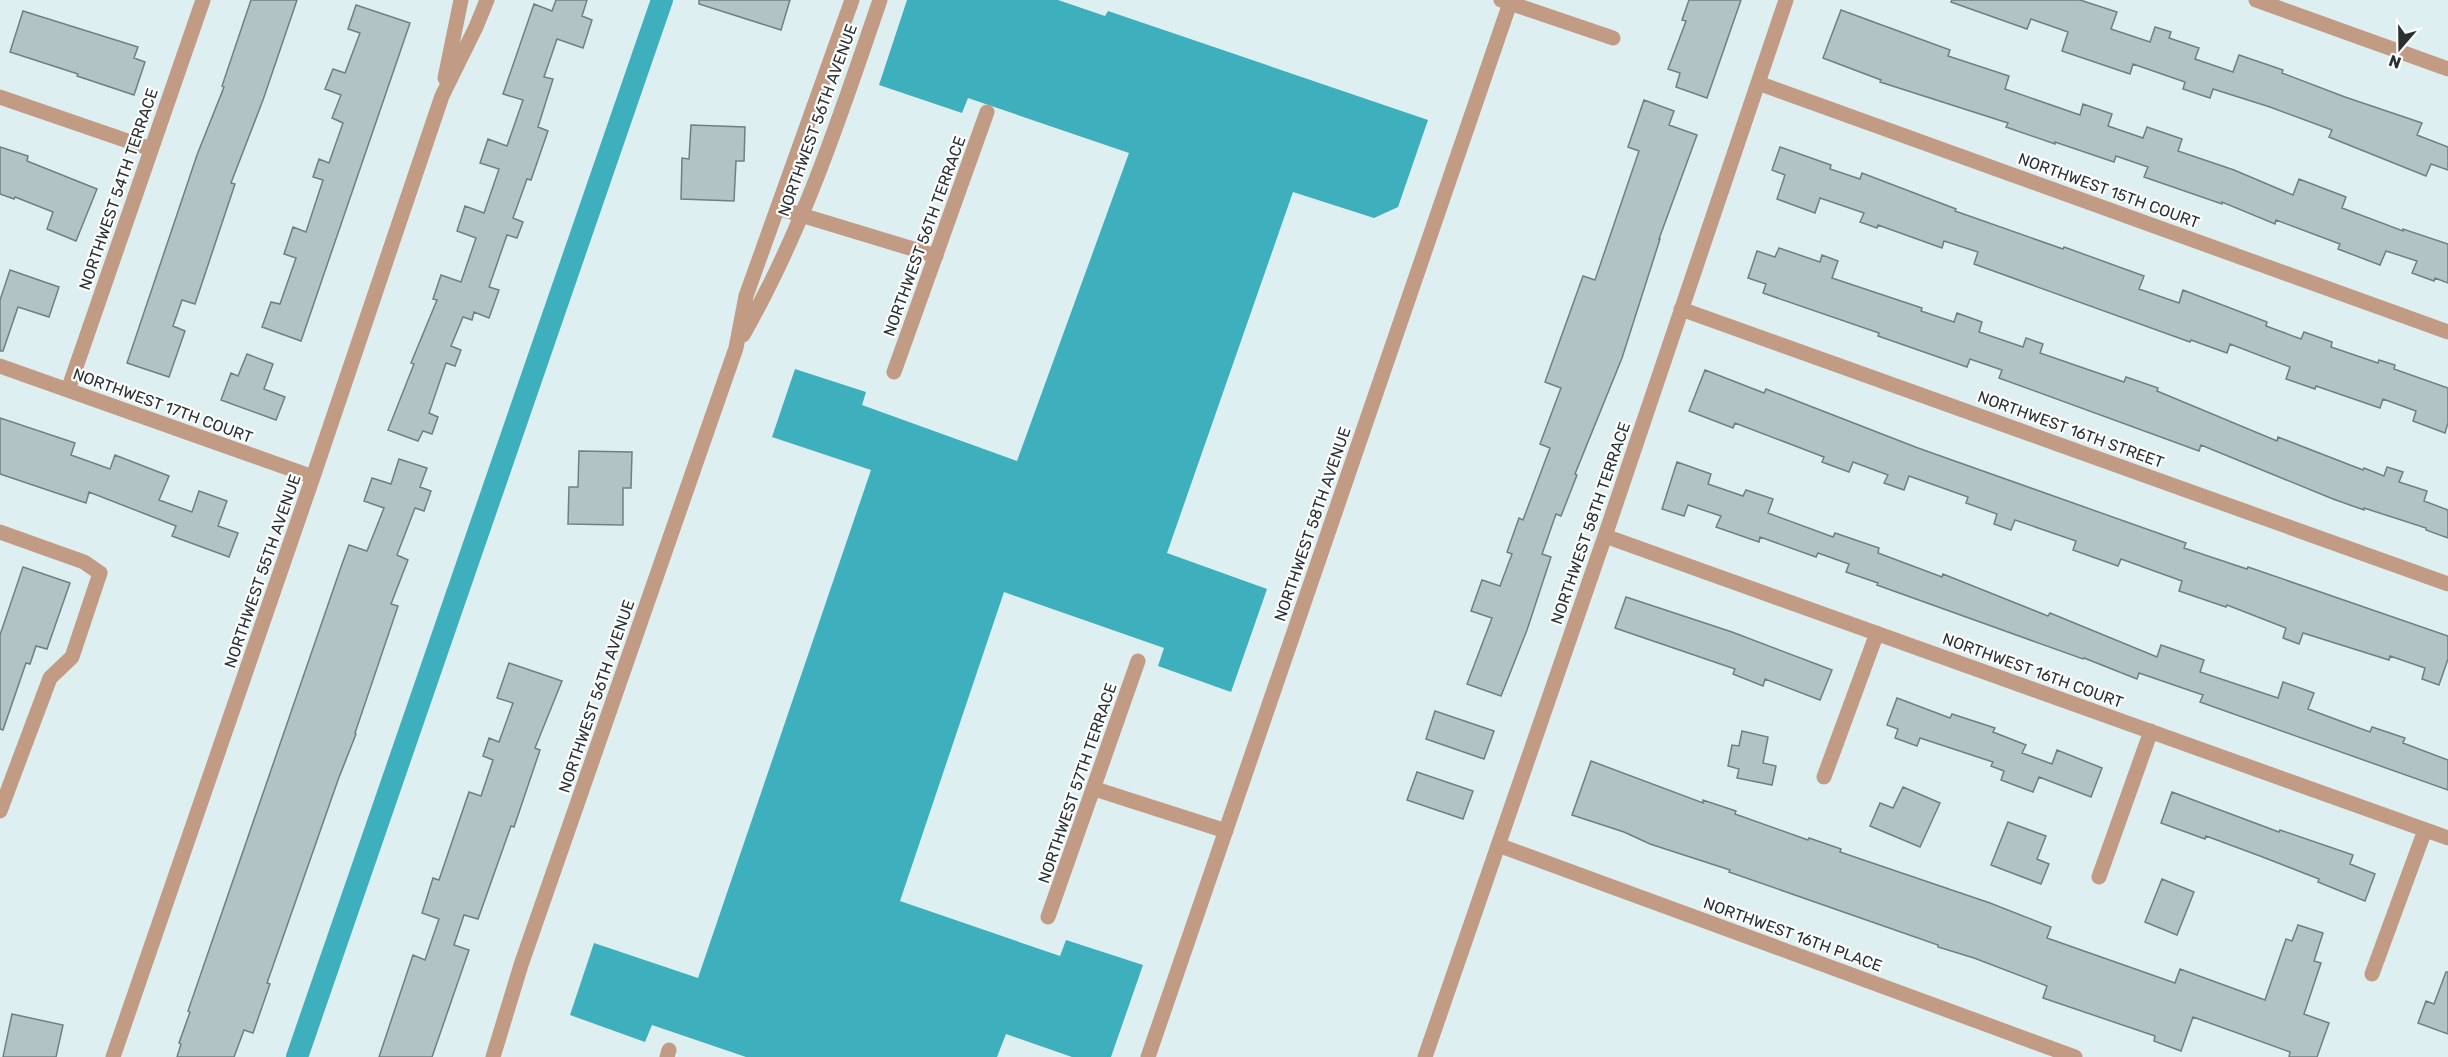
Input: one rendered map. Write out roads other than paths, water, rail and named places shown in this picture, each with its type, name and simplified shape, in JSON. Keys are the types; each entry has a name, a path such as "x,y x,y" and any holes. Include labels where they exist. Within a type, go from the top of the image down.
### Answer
{"street":[{"name":"NORTHWEST 54TH TERRACE","path":"68,390 203,0"},
{"name":"NORTHWEST 55TH AVENUE","path":"442,96 455,19 461,0"},
{"name":"NORTHWEST 55TH AVENUE","path":"113,1057 442,96 487,0"},
{"name":"NORTHWEST 56TH AVENUE","path":"493,1057 525,954 736,348 746,296 852,0"},
{"name":"NORTHWEST 56TH AVENUE","path":"736,348 761,304 817,181 880,0"},
{"name":"NORTHWEST 58TH TERRACE","path":"1425,1057 1605,536 1786,0"},
{"path":"2256,0 2448,69"},
{"path":"1506,2 1613,39"},
{"name":"NORTHWEST 58TH AVENUE","path":"1148,1057 1506,2"},
{"name":"NORTHWEST 15TH COURT","path":"1758,83 2448,332"},
{"path":"0,97 151,149"},
{"name":"NORTHWEST 56TH TERRACE","path":"894,372 987,112"},
{"path":"778,208 936,256"},
{"name":"NORTHWEST 16TH STREET","path":"1681,309 2448,584"},
{"name":"NORTHWEST 17TH COURT","path":"0,366 313,477"},
{"path":"0,532 84,562 100,573 72,657 50,678 1,806"},
{"name":"NORTHWEST 16TH COURT","path":"1605,536 2448,838"},
{"path":"1824,777 1876,633"},
{"name":"NORTHWEST 57TH TERRACE","path":"1048,917 1095,789 1138,661"},
{"path":"2099,877 2151,731"},
{"path":"1095,789 1226,831"},
{"path":"2372,974 2425,830"},
{"name":"NORTHWEST 16TH PLACE","path":"1498,845 2075,1057"}],"water":[{"path":"907,0 1058,0 1105,16 1108,11 1428,120 1398,207 1374,218 1293,192 1167,553 1267,589 1231,692 1158,666 1164,648 1004,592 900,901 1060,956 1066,940 1143,965 1111,1057 1072,1057 1006,1034 997,1057 746,1057 652,1025 645,1042 570,1015 594,943 698,978 871,470 772,437 795,369 866,392 862,405 1017,461 1129,153 968,98 962,113 879,85"}],"waterway":[{"path":"297,1057 662,0"}]}
